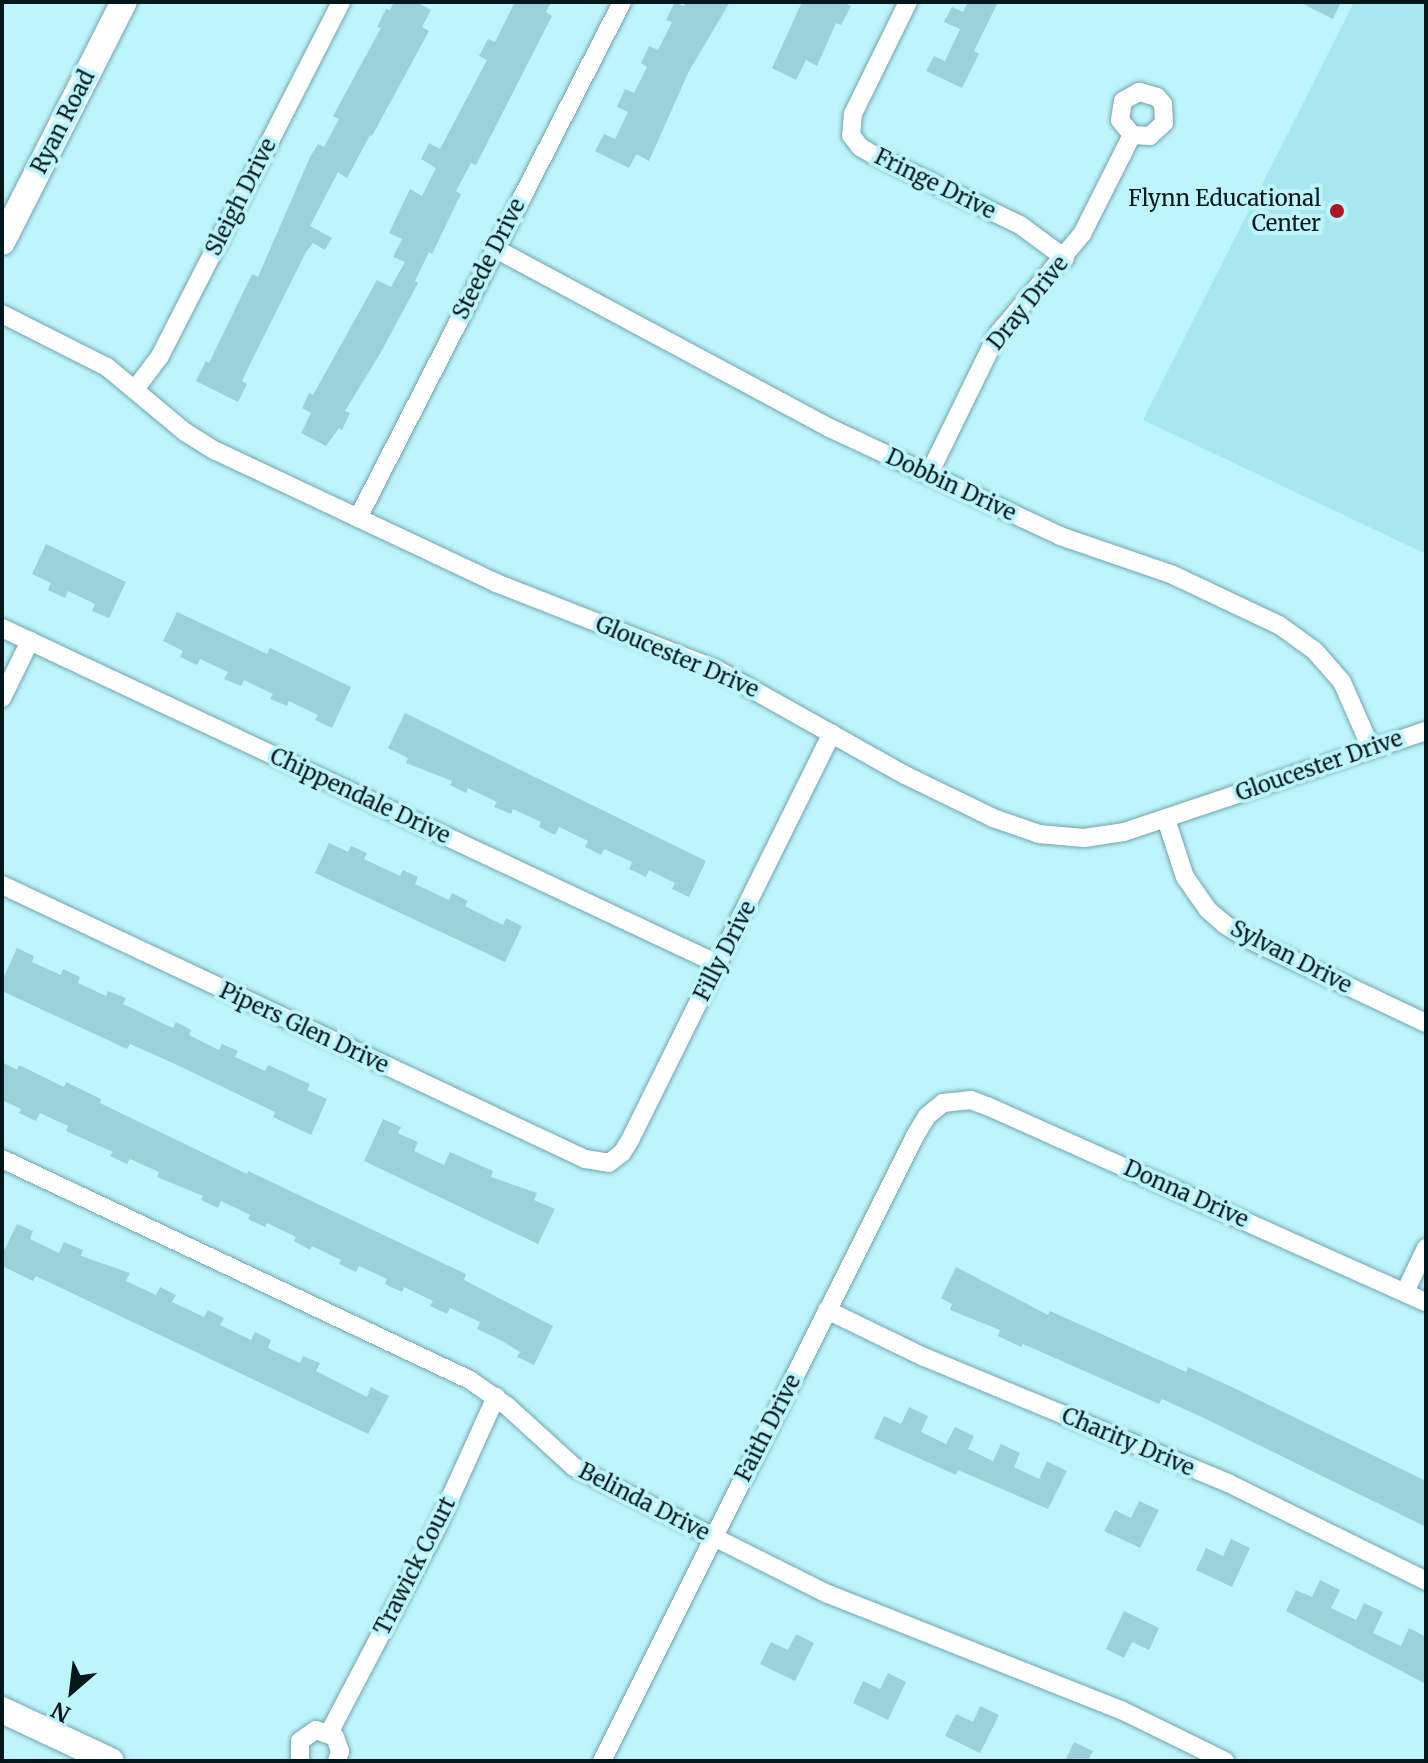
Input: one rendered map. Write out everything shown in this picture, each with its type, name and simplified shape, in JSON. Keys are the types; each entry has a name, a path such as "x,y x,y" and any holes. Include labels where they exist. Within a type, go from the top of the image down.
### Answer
{"main road":[{"name":"Ryan Road","path":"2,242 124,2"},
{"path":"2,1710 111,1761"}],"street":[{"name":"Sleigh Drive","path":"136,388 160,356 341,2"},
{"name":"Steede Drive","path":"358,518 622,2"},
{"name":"Fringe Drive","path":"908,2 853,114 851,135 860,147 872,154 1020,225 1065,258"},
{"name":"Dray Drive","path":"929,474 997,335 1065,258 1093,216 1132,135"},
{"name":"Dobbin Drive","path":"494,248 832,429 1078,544 1173,575 1300,637 1342,682 1371,748"},
{"name":"Gloucester Drive","path":"2,314 97,362 136,388 201,443 496,583 716,669 918,781 1015,828 1039,834 1084,838 1124,832 1426,731"},
{"name":"Chippendale Drive","path":"2,628 718,964"},
{"path":"2,698 30,641"},
{"name":"Filly Drive","path":"609,1163 622,1153 630,1140 832,733"},
{"name":"Sylvan Drive","path":"1166,819 1185,877 1207,909 1224,924 1246,938 1426,1023"},
{"name":"Pipers Glen Drive","path":"2,885 585,1159 609,1163"},
{"name":"Donna Drive","path":"943,1103 971,1100 987,1106 1426,1302"},
{"name":"Faith Drive","path":"602,1761 915,1136 927,1116 943,1103"},
{"name":"Belinda Drive","path":"2,1159 470,1380 496,1397 574,1467 850,1605 1107,1704 1225,1761"},
{"path":"1405,1292 1426,1248"},
{"name":"Charity Drive","path":"827,1310 938,1363 1228,1483 1426,1581"},
{"name":"Trawick Court","path":"329,1733 437,1527 496,1397"},
{"path":"300,1761 298,1748 304,1736 316,1730 329,1733 339,1744 337,1761"}],"shaded area":[{"name":"Flynn Educational Center","path":"1354,2 1426,2 1426,554 1143,420"}],"building":[{"path":"394,2 416,2 431,10 422,27 429,31 347,178 338,172 310,226 332,238 325,250 313,243 306,252 242,381 247,384 238,402 196,381 206,361 209,363 252,274 258,277 310,157 318,144 324,147 339,119 333,116 381,28 377,27 386,9 390,10"},
{"path":"515,2 551,2 546,12 552,16 476,165 471,163 456,191 461,194 432,254 429,252 415,281 418,283 345,411 350,413 342,430 339,428 326,446 301,433 311,413 302,408 309,393 313,395 377,280 391,287 405,262 393,257 402,239 389,233 410,189 422,196 436,168 421,159 429,143 440,149 487,60 479,56 488,39 495,42"},
{"path":"675,2 684,6 686,2 730,2 689,71 649,161 636,154 629,168 595,151 604,134 615,139 628,112 617,107 625,89 634,93 647,67 641,63 649,46 658,50 672,22 666,20"},
{"path":"802,2 842,2 851,6 841,25 836,23 817,66 806,60 796,80 772,68"},
{"path":"968,2 998,2 974,51 979,54 962,88 926,71 934,56 945,61 960,29 944,22 952,7 963,12"},
{"path":"1299,2 1341,2 1333,19"},
{"path":"46,544 126,582 109,618 92,611 95,604 68,591 65,598 48,590 51,583 32,574"},
{"path":"177,612 267,654 270,648 351,687 332,728 315,720 318,715 289,701 287,706 270,699 273,694 244,680 241,686 224,679 228,672 200,659 197,665 180,657 183,651 163,641"},
{"path":"405,713 706,861 689,897 672,889 675,883 649,870 646,877 629,869 632,862 604,849 601,855 585,847 588,841 559,827 555,835 539,827 541,822 513,809 511,814 494,807 497,802 468,788 466,793 450,785 452,781 406,763 408,758 388,748"},
{"path":"329,843 348,852 351,846 367,853 364,859 400,876 403,870 418,877 415,884 449,900 452,893 468,901 465,906 503,925 506,918 522,926 505,962 315,873"},
{"path":"17,948 34,956 32,962 61,975 63,969 80,977 78,983 106,996 108,991 126,998 123,1004 173,1028 176,1022 191,1030 189,1035 219,1050 222,1044 238,1051 235,1057 265,1071 268,1065 310,1084 307,1090 327,1099 311,1135 273,1117 275,1112 175,1064 130,1044 127,1049 2,991 2,981"},
{"path":"2,1062 17,1070 19,1065 64,1087 66,1082 101,1099 100,1103 247,1174 248,1171 466,1274 464,1280 553,1326 534,1365 517,1357 520,1352 477,1329 480,1322 450,1308 447,1314 430,1306 433,1301 404,1287 402,1292 385,1284 387,1279 359,1266 356,1272 339,1264 341,1260 312,1246 310,1250 294,1241 296,1237 267,1223 265,1227 248,1219 250,1215 221,1201 218,1208 201,1200 203,1196 157,1177 159,1172 130,1159 127,1164 110,1156 113,1152 66,1131 68,1126 40,1113 36,1121 19,1113 21,1109 2,1100"},
{"path":"383,1119 401,1127 398,1133 418,1142 414,1151 444,1165 450,1152 493,1171 491,1177 537,1193 534,1200 555,1209 538,1244 364,1161"},
{"path":"17,1224 33,1231 30,1239 59,1253 64,1242 83,1250 81,1256 130,1273 126,1281 156,1295 160,1287 176,1295 172,1302 204,1317 208,1310 224,1318 220,1325 251,1340 255,1332 271,1340 268,1348 300,1363 303,1356 320,1363 316,1371 367,1397 371,1387 389,1396 368,1434 36,1276 33,1281 2,1266 2,1255"},
{"path":"956,1267 1048,1315 1050,1311 1186,1372 1188,1367 1426,1481 1426,1527 1206,1419 1162,1399 1159,1404 1023,1344 1021,1347 998,1336 1000,1330 950,1310 952,1304 941,1298"},
{"path":"909,1407 928,1416 921,1432 946,1444 955,1427 974,1436 968,1449 993,1461 1001,1444 1020,1453 1014,1467 1039,1479 1047,1461 1067,1471 1048,1509 958,1470 956,1475 874,1438 884,1416 901,1424"},
{"path":"1139,1501 1159,1510 1140,1548 1104,1531 1115,1510 1131,1518"},
{"path":"1231,1539 1250,1548 1232,1587 1196,1570 1206,1548 1223,1556"},
{"path":"1320,1580 1340,1590 1331,1608 1356,1620 1364,1603 1383,1612 1373,1633 1401,1646 1409,1628 1426,1637 1426,1684 1286,1611 1296,1590 1312,1597"},
{"path":"1124,1611 1159,1628 1149,1650 1132,1642 1124,1658 1106,1649"},
{"path":"796,1634 814,1643 795,1681 760,1664 771,1642 788,1650"},
{"path":"888,1673 906,1682 888,1720 853,1703 863,1681 880,1689"},
{"path":"980,1706 999,1715 980,1753 945,1736 956,1714 973,1722"},
{"path":"1074,1742 1093,1751 1088,1761 1065,1761"}],"place":[{"name":"Flynn Educational Center","path":"1337,211"}]}
